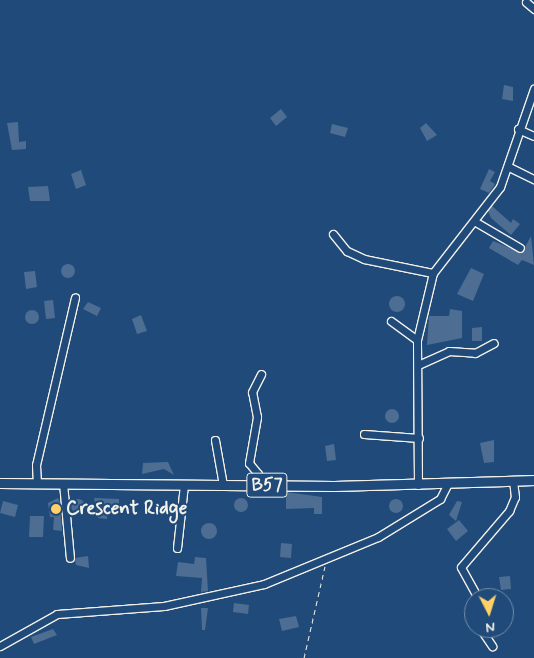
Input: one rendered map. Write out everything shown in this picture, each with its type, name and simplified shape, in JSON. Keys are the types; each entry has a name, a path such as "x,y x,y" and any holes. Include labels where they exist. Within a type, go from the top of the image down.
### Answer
{"main road":[{"name":"B57","path":"0,483 418,485 534,480"}],"street":[{"path":"526,2 534,9"},
{"path":"418,485 420,438 417,340 432,274 500,187 509,168 518,129 534,89"},
{"path":"518,129 534,136"},
{"path":"509,168 534,179"},
{"path":"474,221 520,248"},
{"path":"333,234 347,251 364,259 432,274"},
{"path":"37,484 36,465 76,297"},
{"path":"391,321 417,340"},
{"path":"418,365 449,351 475,353 494,343"},
{"path":"259,484 258,474 249,463 256,417 252,392 261,374"},
{"path":"364,434 420,438"},
{"path":"215,440 223,485"},
{"path":"473,588 461,567 509,511 515,497 513,480"},
{"path":"63,483 70,558"},
{"path":"0,646 57,614 164,606 264,584 326,560 409,520 440,499 448,483"},
{"path":"177,548 184,485"},
{"path":"487,638 492,646"}],"path":[{"path":"304,658 326,560"}],"building":[{"path":"504,85 513,87 513,101 502,99"},
{"path":"281,109 287,117 276,126 270,118"},
{"path":"18,122 19,142 26,141 26,149 12,150 7,123"},
{"path":"426,123 437,135 427,141 420,128"},
{"path":"332,124 348,128 345,137 330,133"},
{"path":"489,169 495,172 490,181 495,184 489,193 480,189"},
{"path":"81,170 86,185 76,189 71,174"},
{"path":"48,186 50,201 30,201 28,187"},
{"path":"492,206 511,223 513,219 520,224 511,235 491,218 488,211"},
{"path":"531,236 534,265 522,260 518,265 489,248 493,241 522,253"},
{"path":"68,264 73,266 75,271 73,276 68,278 63,276 61,271 63,266"},
{"path":"471,268 484,274 473,301 457,294"},
{"path":"35,271 37,287 26,289 24,272"},
{"path":"394,296 400,296 405,301 403,310 394,312 389,307 389,301"},
{"path":"53,300 55,318 46,319 44,301"},
{"path":"88,302 101,308 97,316 83,309"},
{"path":"450,309 462,311 462,338 427,345 429,316 449,316"},
{"path":"32,310 37,312 39,317 37,322 32,324 27,322 25,317 27,312"},
{"path":"141,315 147,331 137,334 132,319"},
{"path":"482,327 482,341 472,341 472,328"},
{"path":"392,409 397,411 399,416 397,421 392,423 387,421 385,416 387,411"},
{"path":"494,440 494,462 484,463 480,443"},
{"path":"334,444 336,460 327,461 325,446"},
{"path":"168,462 174,475 164,469 142,474 143,463"},
{"path":"286,492 322,497 322,514 314,514 314,508 286,509"},
{"path":"58,498 62,531 53,530 54,517 50,517 48,503"},
{"path":"94,498 119,499 119,508 108,507 107,519 98,518"},
{"path":"238,498 244,498 248,505 244,512 238,512 234,508 234,502"},
{"path":"75,499 81,499 85,506 81,513 75,513 71,509 71,503"},
{"path":"393,499 399,499 403,506 399,513 393,513 389,509 389,503"},
{"path":"3,501 18,505 15,517 0,513"},
{"path":"457,501 462,502 456,521 449,515"},
{"path":"30,516 44,516 43,537 29,537"},
{"path":"459,520 468,531 456,541 447,529"},
{"path":"206,523 212,523 217,528 215,537 206,539 201,534 201,528"},
{"path":"281,543 292,544 291,558 280,557"},
{"path":"88,556 89,568 76,565 75,558"},
{"path":"195,557 206,558 208,591 201,592 202,578 176,576 178,562 194,564"},
{"path":"510,576 511,588 501,588 499,577"},
{"path":"234,603 249,605 248,614 233,612"},
{"path":"201,608 208,608 205,630 202,630"},
{"path":"296,616 299,627 282,631 279,619"},
{"path":"53,629 57,635 34,644 31,637"}],"place":[{"name":"Crescent Ridge","path":"56,509"}]}
